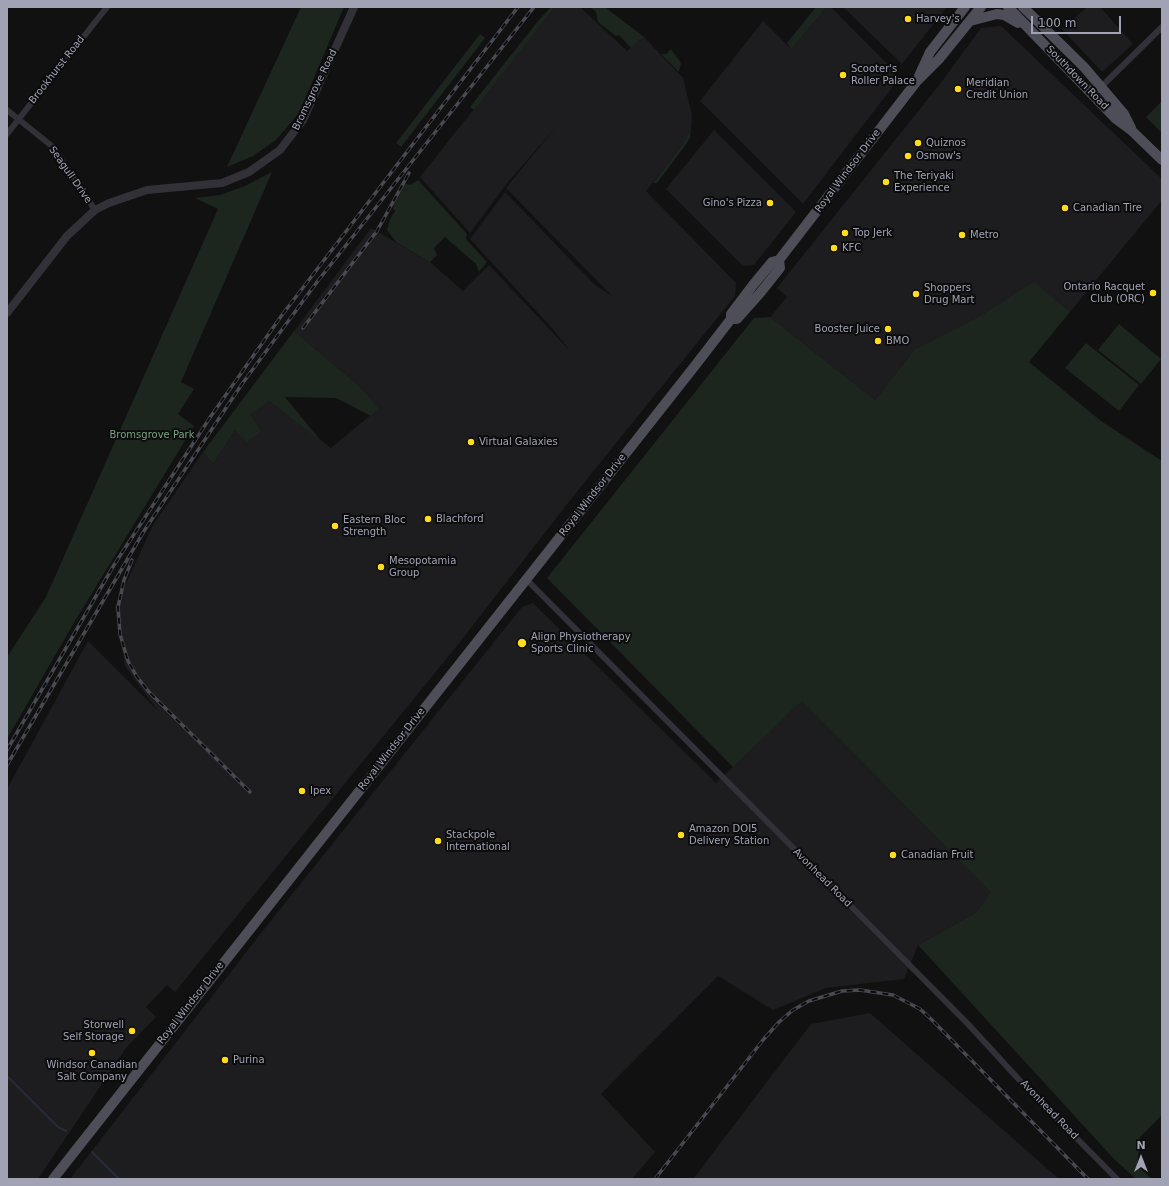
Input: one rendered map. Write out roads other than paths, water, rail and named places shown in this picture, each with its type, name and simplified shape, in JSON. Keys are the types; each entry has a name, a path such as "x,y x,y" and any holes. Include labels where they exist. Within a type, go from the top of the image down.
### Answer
{"main road":[{"name":"Royal Windsor Drive","path":"917,81 930,52 965,7"},
{"name":"Royal Windsor Drive","path":"53,1179 731,319 731,314 772,262 779,260 917,81 940,59 981,7"},
{"name":"Southdown Road","path":"1008,7 1116,119 1131,130 1162,160"},
{"name":"Southdown Road","path":"1023,7 1084,67 1124,114 1131,130"},
{"path":"1031,7 1037,21"},
{"path":"970,21 997,14 1004,15 1026,26"}],"street":[{"name":"Brookhurst Road","path":"7,134 107,7"},
{"name":"Bromsgrove Road","path":"7,313 67,236 95,210 108,203 147,190 222,182 248,172 280,150 303,120 354,7"},
{"path":"1093,95 1162,27"},
{"name":"Seagull Drive","path":"7,110 53,147 95,210"},
{"name":"Avonhead Road","path":"526,579 968,1024 1023,1084 1117,1179"}],"waterway":[{"path":"7,1076 58,1127 66,1131"},
{"path":"92,1152 119,1179"}],"railway":[{"path":"7,750 114,565 211,416 282,315 518,7"},
{"path":"7,765 144,531 242,384 317,282 534,7"},
{"path":"303,328 377,231 409,173"},
{"path":"132,560 124,580 118,607 120,634 128,661 137,677 149,692 250,792"},
{"path":"655,1179 763,1040 779,1022 793,1010 809,1001 842,991 860,990 893,995 920,1009 1088,1179"}],"place":[{"name":"Harvey's","path":"908,19"},
{"name":"Scooter's Roller Palace","path":"843,75"},
{"name":"Meridian Credit Union","path":"958,89"},
{"name":"Quiznos","path":"918,143"},
{"name":"Osmow's","path":"908,156"},
{"name":"The Teriyaki Experience","path":"886,182"},
{"name":"Gino's Pizza","path":"770,203"},
{"name":"Canadian Tire","path":"1065,208"},
{"name":"Top Jerk","path":"845,233"},
{"name":"Metro","path":"962,235"},
{"name":"KFC","path":"834,248"},
{"name":"Ontario Racquet Club (ORC)","path":"1153,293"},
{"name":"Shoppers Drug Mart","path":"916,294"},
{"name":"Booster Juice","path":"888,329"},
{"name":"BMO","path":"878,341"},
{"name":"Virtual Galaxies","path":"471,442"},
{"name":"Blachford","path":"428,519"},
{"name":"Eastern Bloc Strength","path":"335,526"},
{"name":"Mesopotamia Group","path":"381,567"},
{"name":"Align Physiotherapy Sports Clinic","path":"522,643"},
{"name":"Ipex","path":"302,791"},
{"name":"Amazon DOI5 Delivery Station","path":"681,835"},
{"name":"Stackpole International","path":"438,841"},
{"name":"Canadian Fruit","path":"893,855"},
{"name":"Storwell Self Storage","path":"132,1031"},
{"name":"Windsor Canadian Salt Company","path":"92,1053"},
{"name":"Purina","path":"225,1060"}],"park label":[{"name":"Bromsgrove Park","path":"152,435"}]}
